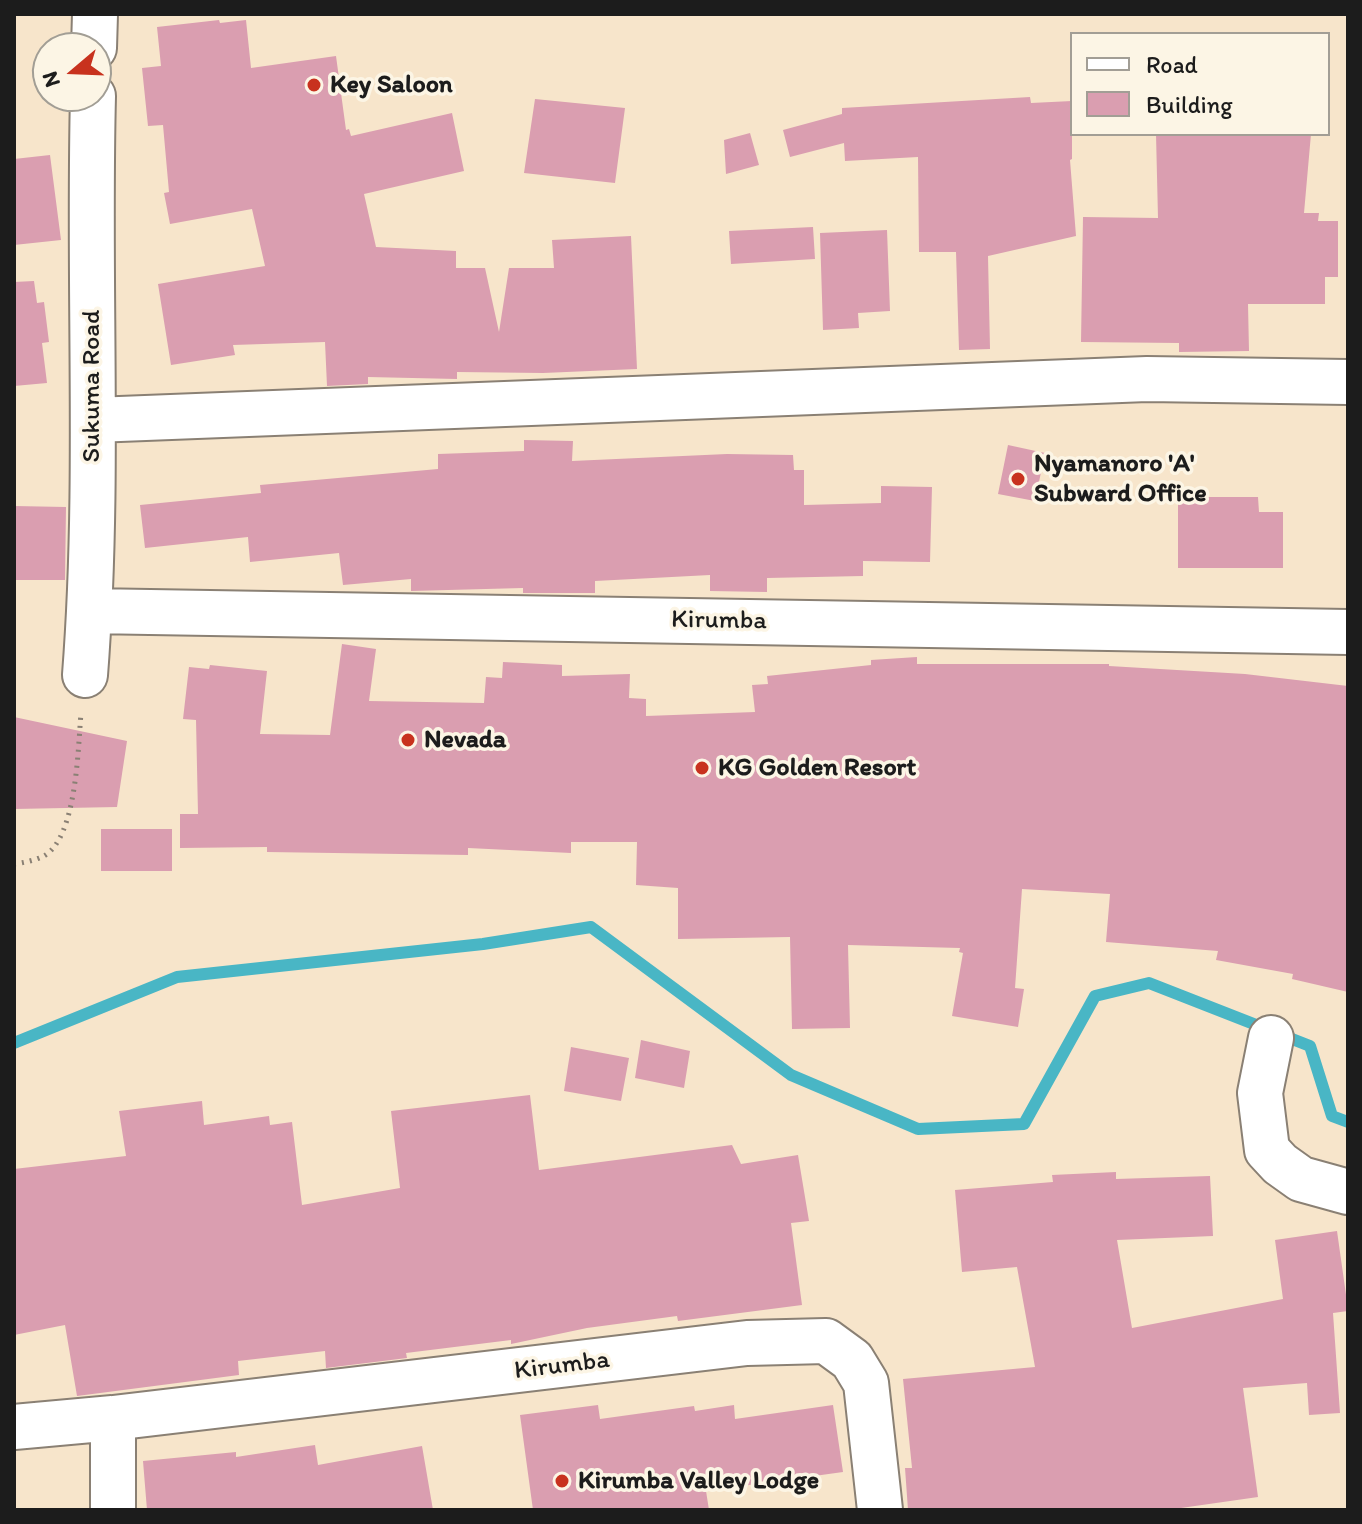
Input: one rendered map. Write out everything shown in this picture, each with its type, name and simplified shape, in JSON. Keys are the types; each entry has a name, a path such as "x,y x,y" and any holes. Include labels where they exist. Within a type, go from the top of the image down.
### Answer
{"street":[{"name":"Sukuma Road","path":"85,675 90,611 94,420 90,219 93,112"},
{"path":"94,420 1147,379 1348,382"},
{"name":"Kirumba","path":"90,611 1348,632"},
{"path":"1271,1038 1260,1093 1267,1150 1301,1179 1348,1192"},
{"name":"Kirumba","path":"14,1427 747,1343 826,1341 852,1360 866,1383 880,1510"},
{"path":"113,1418 113,1510"}],"path":[{"path":"14,864 46,855 60,835 74,798 85,675"}],"building":[{"path":"219,20 220,23 246,20 251,68 336,56 346,130 349,129 351,136 452,113 464,171 364,194 376,247 456,251 456,268 485,268 499,332 509,268 554,268 552,240 631,236 637,369 543,373 457,372 457,379 368,377 368,384 327,386 325,342 233,345 235,355 171,365 158,284 265,266 252,209 170,224 164,193 169,192 163,125 148,126 142,68 161,66 157,27"},
{"path":"1030,97 1031,103 1070,101 1070,160 1076,236 988,256 990,349 959,350 956,252 919,252 918,157 845,161 844,143 790,157 783,130 842,114 842,108"},
{"path":"535,99 625,108 615,183 524,173"},
{"path":"750,133 759,165 726,174 724,140"},
{"path":"1156,136 1311,136 1304,213 1319,213 1318,221 1338,221 1338,277 1325,277 1325,304 1248,304 1249,351 1179,352 1179,343 1081,342 1083,217 1158,218"},
{"path":"50,155 61,240 14,245 14,159"},
{"path":"813,227 815,259 731,264 729,231"},
{"path":"887,230 890,311 858,313 859,328 823,330 820,233"},
{"path":"34,281 37,303 44,302 49,342 42,343 47,383 14,386 14,282"},
{"path":"524,440 573,441 572,461 727,454 793,455 794,470 804,470 804,505 881,503 881,486 932,487 930,562 863,561 863,576 767,578 767,592 710,591 710,575 595,581 595,593 523,593 523,588 411,591 411,579 343,585 339,553 250,562 248,537 145,548 140,505 261,493 260,485 438,469 438,454 524,451"},
{"path":"1008,445 1045,453 1035,501 998,494"},
{"path":"1178,497 1258,497 1259,512 1283,512 1283,568 1178,568"},
{"path":"14,506 66,507 65,580 14,580"},
{"path":"342,644 376,649 369,701 484,703 486,677 502,678 503,662 562,665 562,676 630,674 629,698 646,699 646,716 755,712 752,685 768,684 767,676 871,665 871,660 917,657 917,664 1109,664 1245,674 1348,686 1348,992 1292,979 1293,974 1216,960 1218,951 1106,942 1110,894 1022,889 1015,988 1024,989 1018,1027 952,1016 963,953 959,952 960,948 848,945 850,1028 792,1029 790,937 678,939 678,888 636,885 637,842 571,842 571,853 468,848 468,855 267,852 267,847 180,848 180,814 198,814 196,720 183,719 189,667 209,669 210,665 267,671 260,734 330,735"},
{"path":"14,717 127,741 117,807 14,809"},
{"path":"101,829 172,829 172,871 101,871"},
{"path":"641,1040 690,1051 684,1088 635,1078"},
{"path":"571,1047 629,1058 621,1101 564,1091"},
{"path":"530,1095 539,1170 732,1145 741,1164 798,1155 809,1221 791,1223 802,1305 678,1321 677,1316 587,1328 511,1344 511,1340 406,1353 407,1358 326,1368 325,1351 238,1361 239,1375 77,1396 65,1325 14,1335 14,1169 126,1156 119,1111 202,1101 204,1125 269,1116 270,1125 292,1122 302,1205 400,1188 391,1111"},
{"path":"1116,1172 1116,1179 1210,1176 1213,1236 1117,1240 1132,1328 1283,1299 1275,1240 1337,1231 1348,1309 1333,1313 1340,1413 1309,1415 1307,1383 1243,1388 1258,1497 1167,1510 908,1510 905,1468 912,1468 903,1379 1035,1367 1017,1267 962,1272 955,1190 1053,1182 1052,1175"},
{"path":"598,1405 600,1419 694,1406 695,1411 734,1405 735,1419 833,1405 843,1472 706,1491 709,1510 533,1510 520,1415"},
{"path":"315,1445 318,1465 422,1446 433,1510 147,1510 143,1461 236,1452 236,1457"}],"waterway":[{"path":"14,1043 177,977 483,944 591,927 791,1075 918,1129 1024,1124 1095,996 1149,983 1310,1046 1332,1116 1348,1122"}],"place":[{"name":"Key Saloon","path":"314,85"},
{"name":"Nyamanoro 'A' Subward Office","path":"1018,479"},
{"name":"Nevada","path":"408,740"},
{"name":"KG Golden Resort","path":"702,768"},
{"name":"Kirumba Valley Lodge","path":"562,1481"}]}
